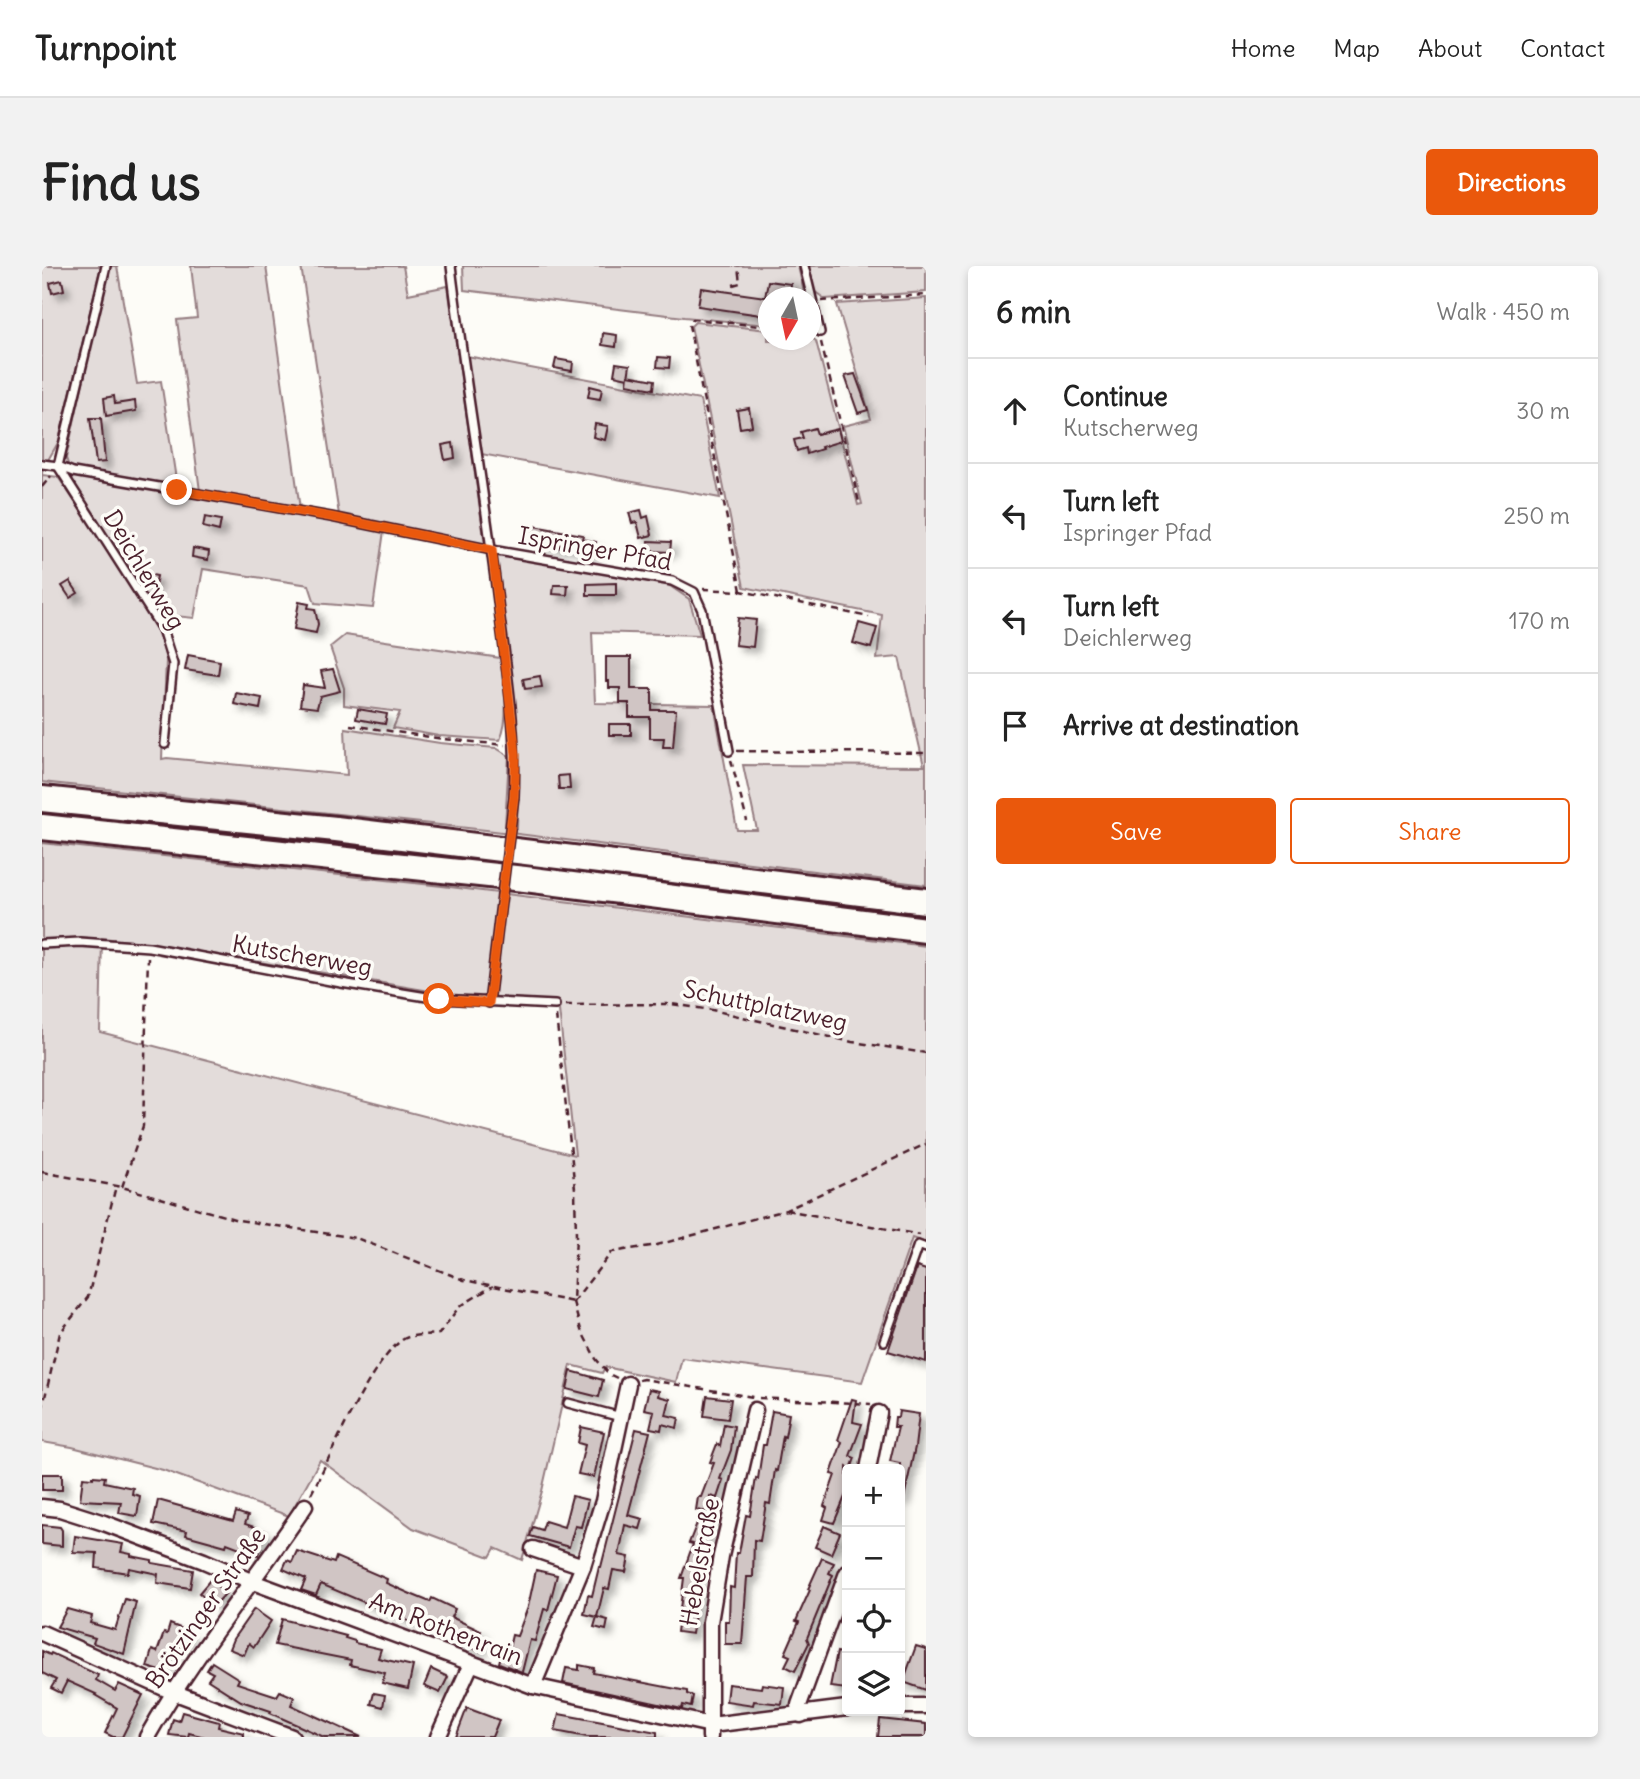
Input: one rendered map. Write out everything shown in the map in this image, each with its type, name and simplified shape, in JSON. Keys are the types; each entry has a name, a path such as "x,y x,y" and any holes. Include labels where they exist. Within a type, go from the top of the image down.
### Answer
{"highway":[{"path":"42,799 336,829 926,901"},
{"path":"42,827 525,879 926,930"}],"street":[{"path":"533,1686 583,1566 603,1501 628,1384"},
{"name":"Hebelstraße","path":"711,1731 710,1622 721,1556 755,1410"},
{"path":"869,1464 879,1413"},
{"name":"Brötzinger Straße","path":"148,1737 173,1692 305,1506"},
{"name":"Am Rothenrain","path":"42,1507 60,1509 104,1523 253,1582 533,1686 711,1731 842,1709"},
{"path":"533,1549 583,1566"},
{"path":"801,1715 799,1705 842,1587"},
{"path":"42,1633 173,1692 292,1737"},
{"path":"438,1737 471,1664"},
{"path":"905,1706 926,1706"}],"lane":[{"path":"42,464 58,466 106,266"},
{"name":"Ispringer Pfad","path":"451,266 492,550 515,746 514,797 489,1003"},
{"path":"804,266 810,287"},
{"name":"Deichlerweg","path":"58,466 73,472 344,519 492,550"},
{"name":"Deichlerweg","path":"58,466 162,629 173,664 165,744"},
{"name":"Ispringer Pfad","path":"492,550 672,581 694,592 702,610 729,751"},
{"name":"Kutscherweg","path":"42,944 80,942 149,947 341,984 457,1001 555,1006"},
{"path":"884,1341 918,1245 926,1248"},
{"path":"568,1404 622,1417"}],"path":[{"path":"733,285 740,283 738,266"},
{"path":"821,301 926,295"},
{"path":"741,591 689,325 692,319 758,326"},
{"path":"821,339 859,502"},
{"path":"42,487 58,466"},
{"path":"694,592 705,588 741,591 869,617"},
{"path":"350,725 443,739 515,746"},
{"path":"747,821 729,751 926,753"},
{"path":"122,1187 143,1126 149,947"},
{"name":"Schuttplatzweg","path":"555,1006 672,1004 712,1010 852,1042 926,1053"},
{"path":"555,1006 575,1189 573,1302 581,1330 596,1360 610,1374 628,1384 643,1379 758,1398 876,1405 879,1413"},
{"path":"573,1302 612,1252 657,1245 786,1210 926,1144"},
{"path":"42,1172 122,1187 238,1220 356,1238 464,1280 573,1302"},
{"path":"42,1410 60,1333 88,1297 116,1186"},
{"path":"786,1210 913,1232"},
{"path":"305,1506 368,1383 391,1351 404,1338 439,1334 459,1307 493,1286"}],"shaded area":[{"path":"42,266 101,266 59,441 48,460 43,462 42,475"},
{"path":"109,266 117,266 137,384 161,381 177,486 69,467 66,458"},
{"path":"191,266 266,266 300,509 200,491 177,320 197,318"},
{"path":"301,266 403,266 408,294 448,286 485,544 339,515"},
{"path":"463,266 798,266 803,287 758,287 758,324 464,290"},
{"path":"806,266 926,266 926,292 825,299 821,296 821,287 813,287"},
{"path":"926,298 926,885 486,830 42,782 42,475 58,477 84,515 91,516 69,480 75,476 384,531 373,608 315,603 309,585 203,569 194,618 146,613 160,636 166,660 162,759 347,775 345,728 440,743 496,748 509,756 505,827 517,829 519,749 495,558 498,555 664,582 689,599 700,635 592,632 595,703 714,705 737,830 757,830 743,765 924,766 899,657 877,659 882,615 744,587 691,326 695,322 758,329 758,350 818,350 858,505 862,504 843,426 871,419 837,304"},
{"path":"467,356 700,400 720,498 481,454"},
{"path":"345,635 500,658 506,710 500,740 439,736 393,728 400,712 344,705 344,688 330,647"},
{"path":"42,811 556,867 926,914 926,918 484,862 42,815"},
{"path":"42,843 442,886 926,946 926,1243 912,1238 862,1382 682,1358 676,1382 605,1367 602,1373 571,1365 542,1491 522,1560 495,1548 490,1557 413,1528 320,1460 289,1516 163,1470 42,1442","holes":["102,938 148,943 471,998 558,1001 575,1155 100,1032"]}],"building":[{"path":"62,280 64,290 52,293 50,283"},
{"path":"768,281 791,284 791,287 767,287"},
{"path":"701,288 758,296 758,315 698,306"},
{"path":"603,333 617,335 616,347 602,345"},
{"path":"658,357 670,358 669,368 657,367"},
{"path":"556,359 573,362 572,371 554,368"},
{"path":"616,363 630,365 628,378 614,375"},
{"path":"855,374 868,410 858,413 845,376"},
{"path":"628,375 655,380 654,389 627,384"},
{"path":"590,386 602,389 600,399 588,397"},
{"path":"114,396 115,404 135,401 136,411 106,416 104,398"},
{"path":"749,408 752,426 740,428 737,410"},
{"path":"90,418 101,418 105,462 96,463"},
{"path":"595,424 608,426 605,440 593,437"},
{"path":"815,428 817,434 838,429 841,441 807,454 806,448 797,451 794,440 803,438 801,432"},
{"path":"453,443 455,458 445,460 442,445"},
{"path":"641,510 643,518 648,516 652,535 641,538 637,522 632,523 629,513"},
{"path":"205,517 221,520 219,531 203,527"},
{"path":"534,526 583,535 582,539 596,542 593,554 560,545 560,548 530,542"},
{"path":"648,541 671,542 670,552 648,551"},
{"path":"193,548 209,551 208,560 192,557"},
{"path":"147,574 157,576 155,586 145,584"},
{"path":"70,581 78,593 70,598 62,586"},
{"path":"616,583 616,595 587,595 587,584"},
{"path":"554,585 568,585 567,595 553,594"},
{"path":"299,602 309,604 308,608 315,609 318,624 316,633 294,629"},
{"path":"738,618 756,620 753,647 735,645"},
{"path":"859,623 877,628 871,648 853,643"},
{"path":"188,655 220,661 218,675 185,670"},
{"path":"606,657 631,657 631,689 652,689 652,710 676,710 673,747 663,747 664,738 650,738 650,717 629,717 629,703 620,703 620,688 609,688 609,681 606,681"},
{"path":"333,669 340,691 320,696 317,708 300,706 303,685 325,688 321,671"},
{"path":"540,676 542,687 525,689 523,679"},
{"path":"236,693 262,698 260,709 234,704"},
{"path":"358,709 387,714 385,724 356,719"},
{"path":"609,724 631,724 631,735 609,735"},
{"path":"569,775 570,789 559,789 558,776"},
{"path":"917,1267 926,1270 926,1362 888,1351"},
{"path":"571,1371 603,1380 599,1397 567,1389"},
{"path":"649,1389 659,1391 658,1396 670,1399 666,1415 679,1418 677,1428 662,1424 661,1430 650,1428 654,1411 644,1409"},
{"path":"707,1396 731,1399 728,1419 704,1416"},
{"path":"852,1399 856,1400 853,1422 862,1424 850,1456 855,1458 853,1464 842,1464 842,1504 834,1523 823,1520 827,1508 824,1506 835,1475 831,1474 842,1442 838,1440"},
{"path":"772,1411 789,1414 785,1437 783,1436 777,1471 775,1470 770,1504 766,1503 760,1541 754,1540 753,1577 747,1577 742,1644 725,1644 725,1621 729,1621 730,1587 734,1588 736,1553 739,1553 746,1515 750,1516"},
{"path":"899,1411 919,1414 905,1493 905,1464 890,1461 898,1427 894,1427 895,1417 898,1417"},
{"path":"724,1424 734,1426 731,1450 720,1479 723,1480 717,1498 710,1496 708,1512 696,1510 698,1497 701,1497 714,1463 710,1462 717,1444 720,1446"},
{"path":"581,1427 604,1432 594,1477 578,1474 585,1445 578,1443"},
{"path":"636,1429 650,1432 628,1515 643,1519 640,1529 625,1525 619,1555 629,1557 626,1572 613,1570 609,1589 604,1588 597,1617 584,1614 588,1595 592,1596 601,1567"},
{"path":"42,1474 62,1474 62,1490 42,1490"},
{"path":"83,1477 105,1477 104,1482 133,1488 132,1494 140,1496 137,1516 119,1513 121,1502 80,1500"},
{"path":"572,1496 588,1500 581,1527 575,1526 569,1547 530,1536 533,1527 542,1530 545,1521 564,1527"},
{"path":"158,1500 233,1521 236,1512 248,1516 245,1524 266,1531 258,1555 227,1543 226,1546 186,1535 187,1531 153,1524"},
{"path":"701,1513 714,1518 703,1549 707,1551 694,1586 699,1587 692,1634 677,1632 684,1578 681,1578 693,1544 689,1543"},
{"path":"42,1525 60,1527 62,1546 42,1544"},
{"path":"824,1526 840,1533 831,1554 815,1547"},
{"path":"75,1536 123,1544 121,1552 131,1556 152,1560 152,1563 193,1570 190,1588 157,1583 158,1574 129,1568 128,1573 96,1568 97,1553 73,1552"},
{"path":"297,1551 334,1563 336,1557 387,1579 386,1583 413,1595 430,1602 432,1598 455,1609 451,1617 481,1631 478,1639 484,1641 479,1651 321,1584 316,1595 301,1590 306,1579 283,1569 287,1560 292,1562"},
{"path":"822,1558 834,1563 829,1573 833,1575 807,1638 809,1643 795,1671 785,1666 790,1656 785,1654"},
{"path":"536,1570 557,1575 548,1610 544,1609 535,1641 530,1640 522,1672 499,1663 502,1651 508,1652 512,1635 517,1636 528,1607"},
{"path":"210,1580 226,1593 214,1606 199,1593"},
{"path":"125,1599 136,1602 124,1654 93,1643 95,1638 57,1627 67,1609 92,1616 90,1623 115,1630"},
{"path":"254,1609 271,1621 254,1647 249,1643 244,1655 229,1649 233,1639"},
{"path":"597,1617 608,1620 606,1630 594,1627"},
{"path":"282,1619 346,1636 345,1638 355,1643 381,1649 378,1658 413,1666 408,1689 382,1683 385,1673 350,1665 351,1660 275,1645"},
{"path":"170,1624 190,1632 187,1641 183,1640 179,1651 172,1648 164,1672 147,1667 152,1650 157,1652"},
{"path":"916,1646 926,1649 926,1690 905,1683"},
{"path":"42,1651 98,1675 96,1680 115,1691 119,1684 143,1695 122,1737 105,1733 117,1708 96,1694 67,1681 61,1693 51,1688 56,1680 42,1673"},
{"path":"837,1652 842,1653 842,1688 830,1687"},
{"path":"212,1662 239,1679 237,1683 277,1696 280,1691 294,1697 291,1705 361,1737 324,1737 270,1713 271,1711 241,1701 208,1680 213,1673 207,1670"},
{"path":"579,1665 594,1668 593,1673 687,1691 687,1694 693,1696 691,1707 683,1705 682,1709 563,1683 566,1668 579,1670"},
{"path":"431,1669 448,1677 440,1693 424,1686"},
{"path":"728,1684 761,1688 762,1684 784,1687 782,1704 754,1701 753,1705 726,1701"},
{"path":"374,1693 385,1695 383,1707 371,1704"},
{"path":"467,1708 499,1720 492,1737 456,1737"},
{"path":"182,1712 219,1722 218,1727 244,1733 244,1737 205,1737 189,1733 188,1737 169,1735 173,1719 179,1721"},
{"path":"559,1714 657,1732 657,1737 587,1737 555,1731"},
{"path":"880,1719 926,1724 926,1737 878,1737"}],"route":[{"path":"177,490 331,517 492,550 514,725 514,797 489,1003 439,999"}]}
